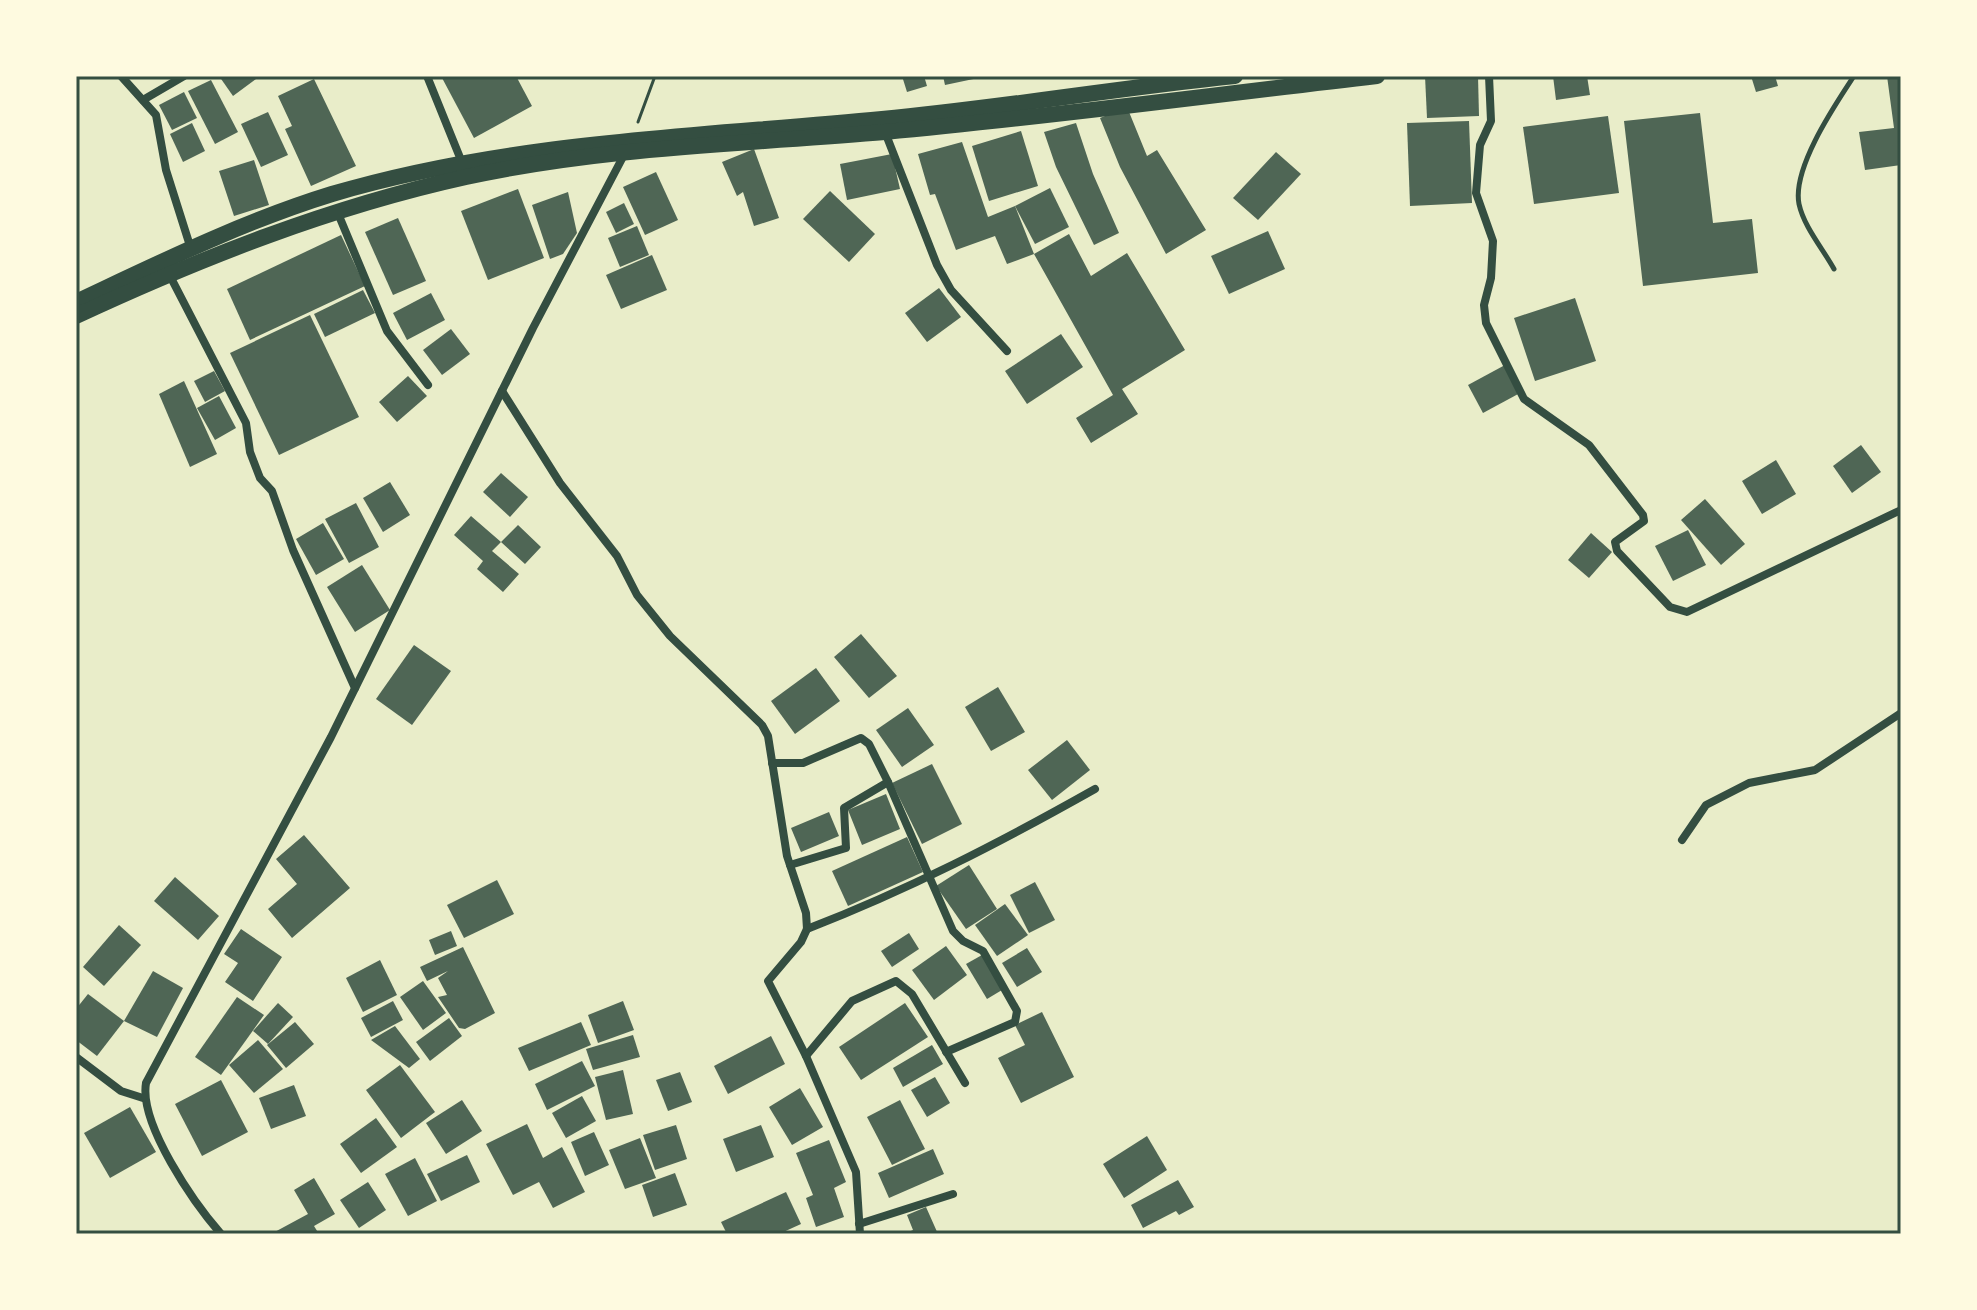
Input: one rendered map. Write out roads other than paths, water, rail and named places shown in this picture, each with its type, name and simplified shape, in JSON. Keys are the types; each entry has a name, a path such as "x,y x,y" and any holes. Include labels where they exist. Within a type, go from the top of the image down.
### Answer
{"highway":[{"path":"76,302 276,213 330,195 464,170 551,161 628,146 884,119 1110,86 1235,76"},
{"path":"628,146 885,132 1049,116 1377,76"},
{"path":"76,316 169,273 337,211 464,170"}],"street":[{"path":"121,76 156,115 166,170 191,250"},
{"path":"143,100 184,76"},
{"path":"427,76 464,170"},
{"path":"1489,76 1491,121 1480,145 1476,193 1493,241 1491,278 1484,305 1486,323 1524,399 1589,445 1643,515 1644,521 1615,542 1617,551 1670,607 1687,612 1901,510"},
{"path":"885,132 937,265 951,290 1007,351"},
{"path":"221,1234 161,1142 146,1113 143,1098 146,1083 355,688 628,146"},
{"path":"337,211 387,331 428,385"},
{"path":"169,273 246,423 250,452 260,478 272,491 293,550 355,688"},
{"path":"502,391 560,483 617,556 637,595 670,636 762,725 768,736 790,865 806,913 807,929 801,942 768,981 806,1056 856,1172 860,1229 953,1194"},
{"path":"1682,840 1706,805 1749,783 1815,770 1901,713"},
{"path":"772,763 803,763 861,738 869,744 953,931 963,941 983,951 1018,1016 1015,1022 946,1052"},
{"path":"790,865 846,848 844,808 888,782"},
{"path":"807,929 980,854 1095,789"},
{"path":"806,1056 852,1001 896,981 912,994 965,1083"},
{"path":"76,1057 121,1091 143,1098"}],"lane":[{"path":"1834,269 1798,201 1803,168 1854,76"}]}
